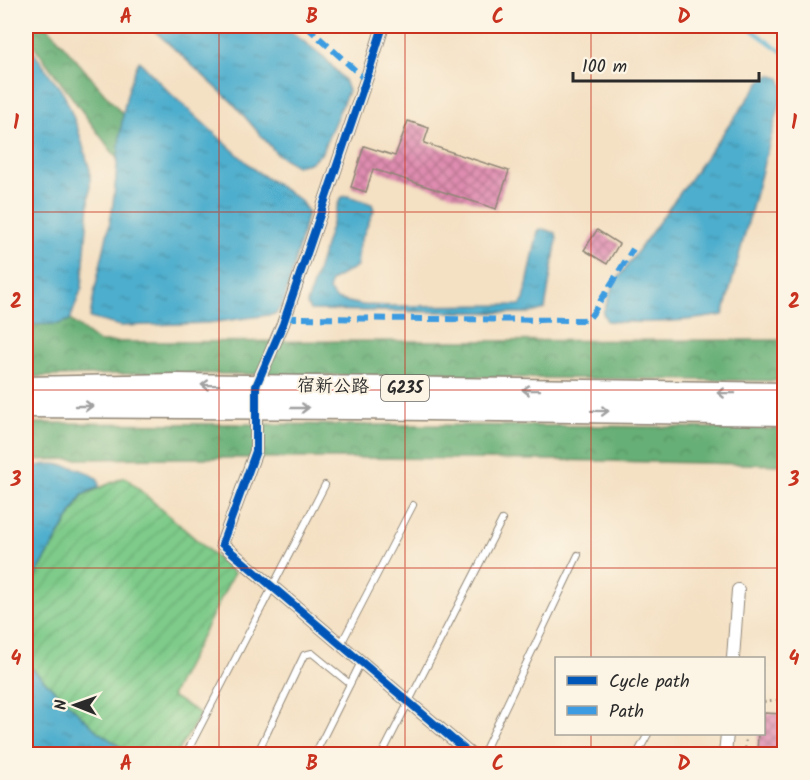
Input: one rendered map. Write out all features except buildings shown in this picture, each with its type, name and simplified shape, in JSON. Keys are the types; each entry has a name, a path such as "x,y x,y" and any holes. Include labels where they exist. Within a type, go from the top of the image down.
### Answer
{"highway":[{"name":"宿新公路","path":"26,388 177,385 256,397 784,414"},
{"name":"宿新公路","path":"26,406 256,397 784,394"}],"street":[{"path":"383,26 284,324 256,397 256,451 222,544 470,754"},
{"path":"733,657 738,590"},
{"path":"725,754 727,735"}],"lane":[{"path":"186,754 325,485"},
{"path":"341,645 413,505"},
{"path":"382,754 502,520"},
{"path":"483,754 578,555"},
{"path":"256,754 298,663 304,655 312,653 350,684"},
{"path":"315,754 361,662"},
{"path":"637,754 647,735"}],"path":[{"path":"765,702 784,699"},
{"path":"745,754 746,735"}],"green space":[{"path":"26,26 47,26 124,116 118,160 26,35"},
{"path":"70,320 99,342 784,340 784,381 153,373 26,377 26,325 58,324"},
{"path":"26,423 784,429 784,465 405,458 26,460"},
{"path":"125,477 234,573 171,696 201,714 176,754 126,754 124,749 97,731 26,663 26,592 83,495"}],"water":[{"path":"152,26 284,26 325,58 344,80 348,91 321,154 309,163 296,166 277,154 233,103"},
{"path":"26,42 64,94 78,129 90,170 82,287 70,320 58,324 26,325"},
{"path":"139,61 171,94 256,171 300,200 308,212 284,302 276,314 208,323 120,326 90,318 112,210 123,115 132,78"},
{"path":"770,75 780,78 784,89 723,315 665,322 607,321 603,313 614,284 761,81"},
{"path":"348,196 372,204 374,210 359,245 357,266 331,281 329,290 336,299 362,305 392,306 520,305 524,300 538,231 543,229 556,233 557,238 545,309 531,313 310,310 307,304 338,204 342,197"},
{"path":"47,464 80,469 98,479 99,487 82,495 26,592 26,468"},
{"path":"26,663 97,731 124,749 126,754 26,754"}],"waterway":[{"path":"746,26 784,53"}],"marked path":[{"path":"306,26 366,80"},
{"path":"285,318 583,320 588,319 593,313 633,249"}],"cycle path":[{"path":"383,26 283,324 256,386 256,451 222,544 470,754"}]}
